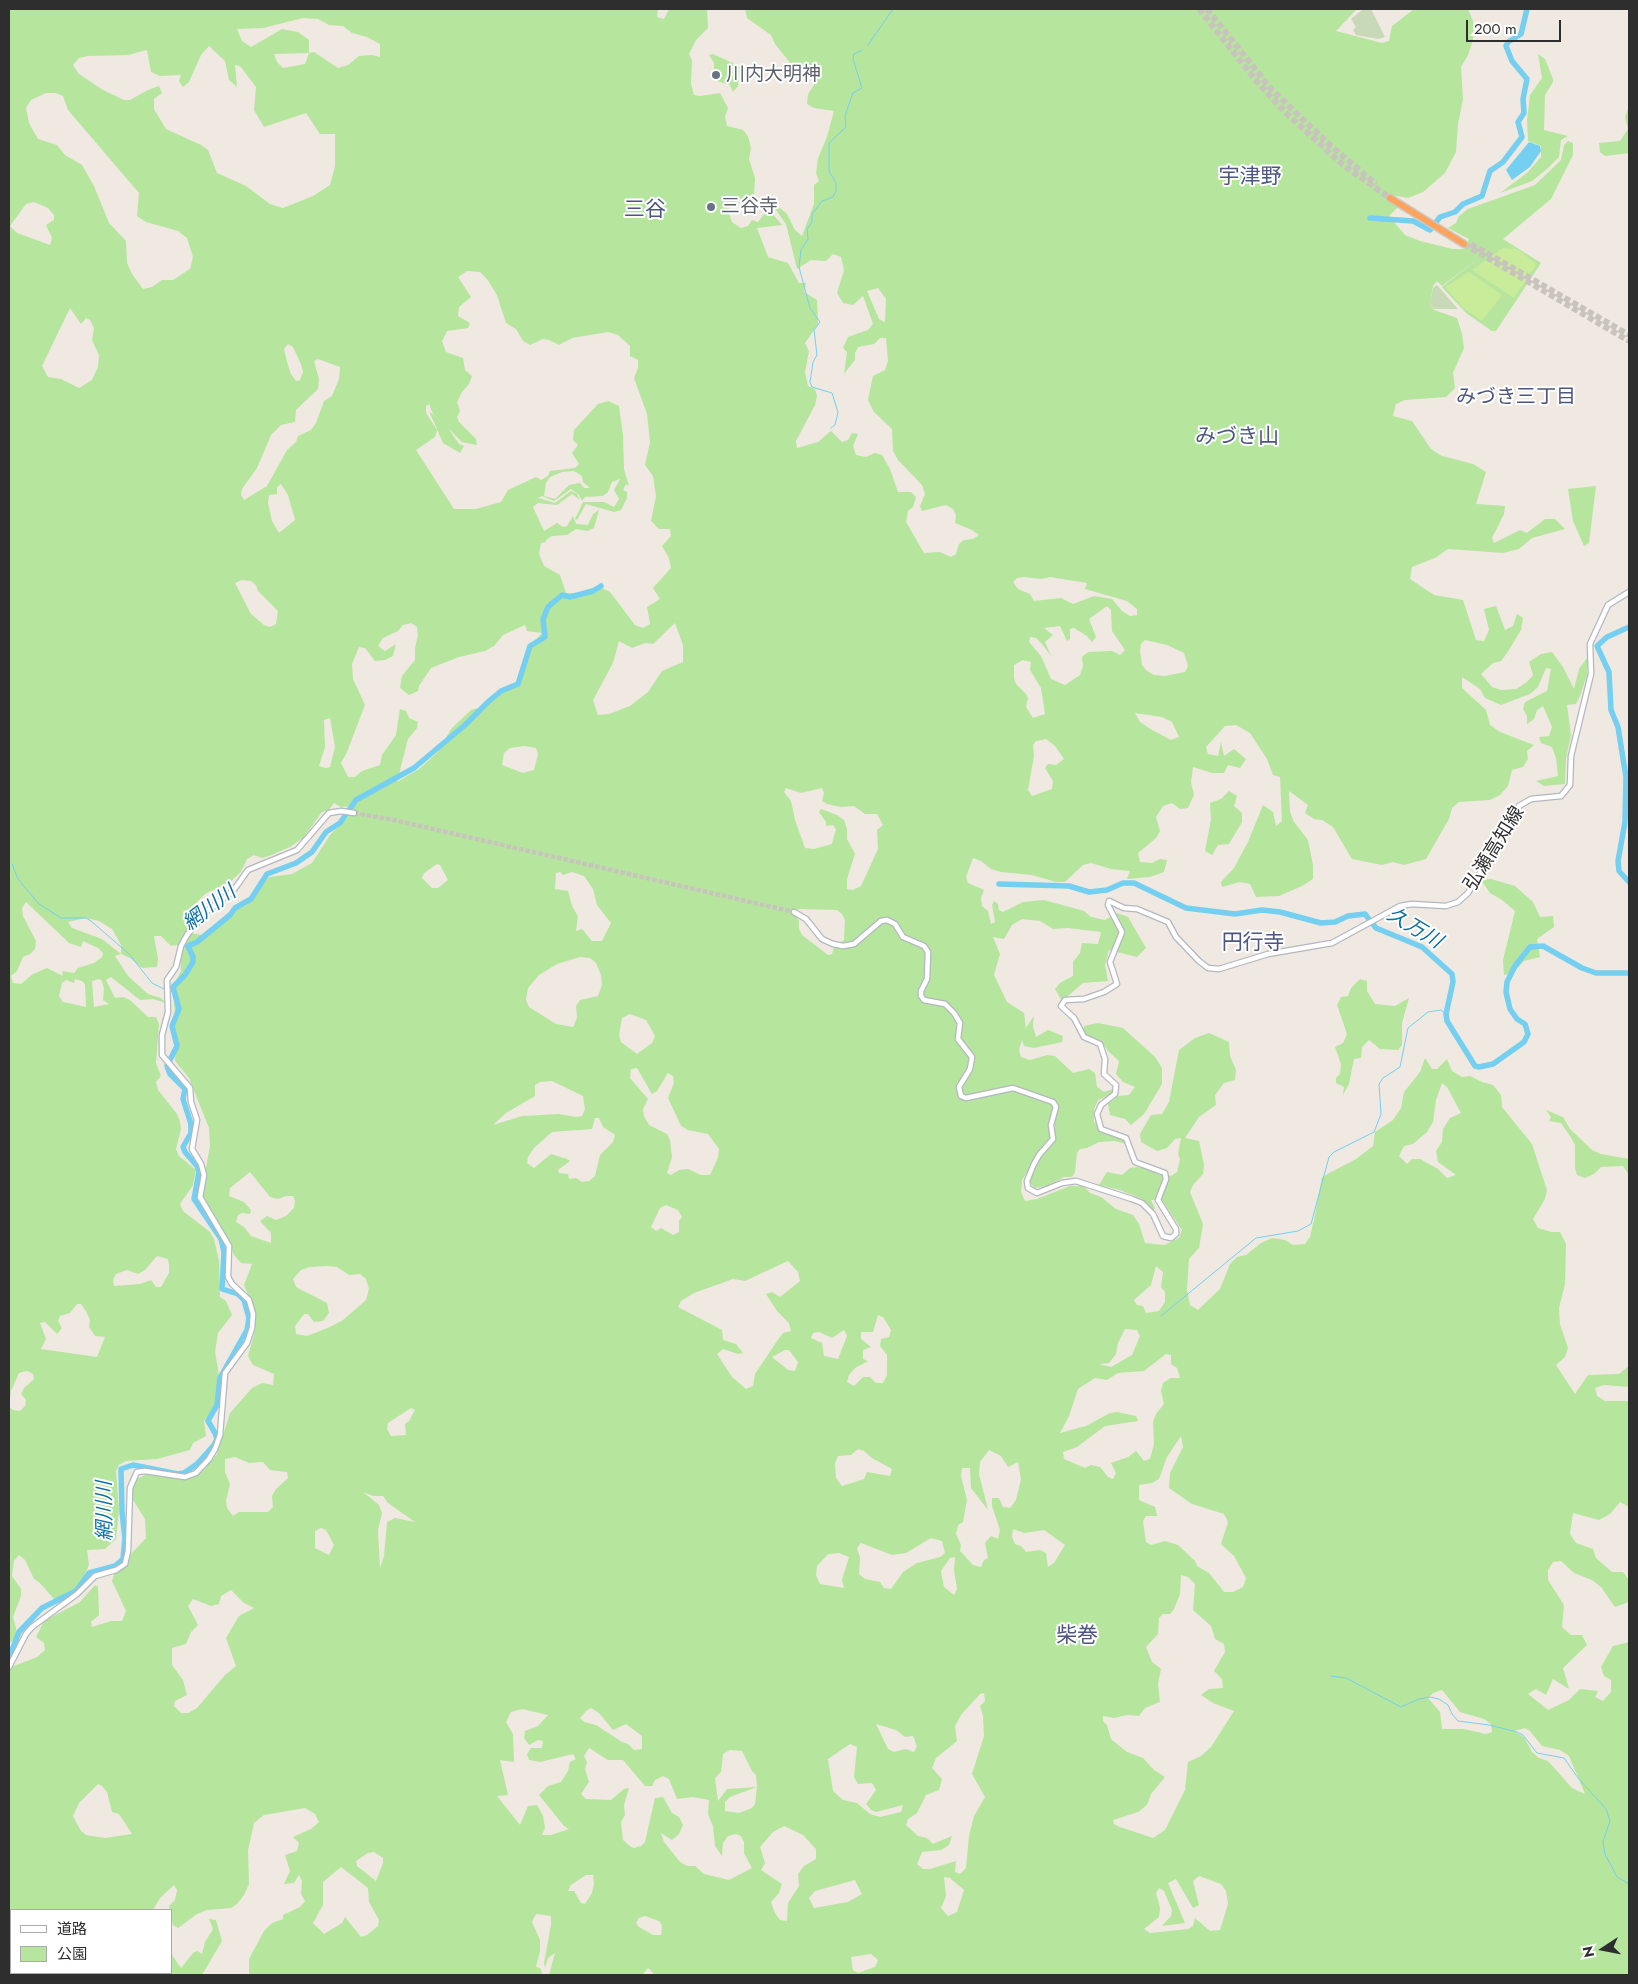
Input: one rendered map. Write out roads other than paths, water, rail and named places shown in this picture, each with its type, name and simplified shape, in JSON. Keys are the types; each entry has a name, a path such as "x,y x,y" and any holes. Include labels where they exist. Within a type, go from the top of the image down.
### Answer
{"highway":[{"path":"1391,197 1465,243"}],"main road":[{"name":"弘瀬高知線","path":"794,912 806,919 822,939 833,944 844,946 854,944 881,921 887,920 895,924 903,937 924,946 928,952 927,979 921,991 921,996 924,1000 945,1004 954,1013 960,1023 958,1039 972,1057 970,1070 959,1088 961,1096 966,1098 1014,1088 1053,1102 1056,1107 1051,1125 1052,1139 1036,1160 1027,1181 1028,1188 1033,1193 1040,1193 1062,1183 1076,1181 1142,1204 1153,1214 1163,1236 1168,1238 1174,1236 1176,1229 1158,1200 1166,1179 1166,1173 1135,1162 1126,1138 1101,1129 1097,1114 1100,1105 1115,1094 1116,1086 1104,1074 1105,1059 1100,1044 1084,1037 1074,1018 1061,1006 1065,1000 1084,1000 1104,992 1117,984 1110,962 1122,932 1108,905 1109,901 1113,901 1124,908 1137,909 1168,922 1176,937 1212,969 1224,968 1268,954 1326,944 1345,937 1373,920 1406,904 1446,906 1462,899 1473,886 1519,806 1531,799 1556,797 1568,789 1572,780 1571,756 1590,680 1590,644 1608,605 1616,598 1629,592"},
{"path":"9,1667 26,1634 32,1627 77,1594 95,1576 116,1570 125,1564 128,1551 130,1488 137,1472 145,1471 185,1477 196,1473 209,1459 215,1450 220,1435 225,1373 250,1334 253,1319 251,1304 246,1296 230,1280 228,1273 229,1246 200,1197 204,1174 192,1146 197,1120 191,1102 190,1088 162,1055 161,1043 167,1017 167,980 176,967 183,942 200,918 233,891 252,867 297,850 326,814 341,811 353,813"}],"water":[{"path":"1529,142 1540,146 1541,151 1530,167 1512,180 1506,170"}],"waterway":[{"path":"868,45 893,9"},
{"path":"1370,218 1413,221 1430,230 1440,217 1455,212 1463,204 1482,196 1490,171 1503,162 1522,137 1518,122 1524,113 1523,99 1527,79 1512,61 1506,46 1508,42 1521,34 1527,9"},
{"path":"831,428 835,425 838,412 832,393 812,387 810,382 813,362 817,355 814,330 820,322 810,308 799,267 801,250 808,239 807,229 812,222 812,214 822,201 833,197 836,191 836,183 829,171 829,143 846,127 845,116 853,93 862,88 853,59 854,54 863,50"},
{"name":"網川川","path":"9,1658 19,1632 42,1608 76,1591 89,1573 115,1566 123,1559 125,1538 121,1469 133,1465 178,1474 184,1473 197,1464 214,1445 217,1439 208,1421 217,1405 220,1378 247,1330 249,1318 244,1300 238,1294 222,1289 224,1252 221,1239 194,1199 199,1172 197,1166 183,1147 191,1133 191,1124 183,1099 185,1089 170,1074 167,1066 177,1046 172,1026 179,1009 173,987 185,975 193,962 188,946 197,942 230,915 235,908 251,899 267,874 296,863 312,852 326,832 340,823 356,800 414,768 465,725 501,691 518,684 530,646 545,637 543,619 548,607 562,595 570,597 593,591 601,586"},
{"name":"久万川","path":"1629,627 1607,637 1597,646 1609,672 1611,710 1618,727 1626,777 1625,822 1618,861 1619,871 1629,882"},
{"path":"12,864 18,879 39,904 61,918 86,918 91,921 129,954 152,983 166,990"},
{"name":"久万川","path":"999,884 1069,886 1089,892 1107,890 1123,883 1134,883 1186,908 1235,914 1262,910 1280,912 1321,923 1335,922 1348,916 1365,914 1376,928 1422,947 1452,974 1453,982 1446,1014 1447,1021 1475,1066 1479,1067 1493,1064 1524,1042 1528,1034 1525,1024 1517,1019 1510,1009 1506,992 1507,982 1515,966 1530,947 1543,946 1582,968 1596,973 1629,973"},
{"name":"網川川","path":"170,991 174,993"},
{"path":"1161,1316 1256,1238 1298,1231 1311,1224 1329,1157 1334,1152 1374,1132 1381,1114 1379,1084 1383,1078 1400,1067 1408,1028 1428,1012 1441,1010 1446,1014"},
{"path":"1331,1676 1346,1678 1401,1707 1419,1699 1430,1697 1439,1699 1448,1705 1458,1721 1489,1725 1517,1732 1523,1735 1537,1753 1564,1758 1578,1778 1606,1809 1610,1821 1603,1842 1605,1854 1617,1877 1629,1884"}],"tunnel":[{"path":"1199,9 1258,83 1286,113 1343,165 1390,198"},
{"path":"1207,9 1272,90 1331,146 1376,184"},
{"path":"1464,244 1629,341"},
{"path":"1471,244 1629,335"},
{"path":"354,813 394,820 794,912"}],"place":[{"name":"川内大明神","path":"716,75"},
{"name":"三谷寺","path":"711,207"}],"district":[{"name":"宇津野","path":"1250,178"},
{"name":"三谷","path":"645,211"},
{"name":"みづき三丁目","path":"1516,398"},
{"name":"みづき山","path":"1237,438"},
{"name":"円行寺","path":"1253,944"},
{"name":"柴巻","path":"1077,1637"}]}
